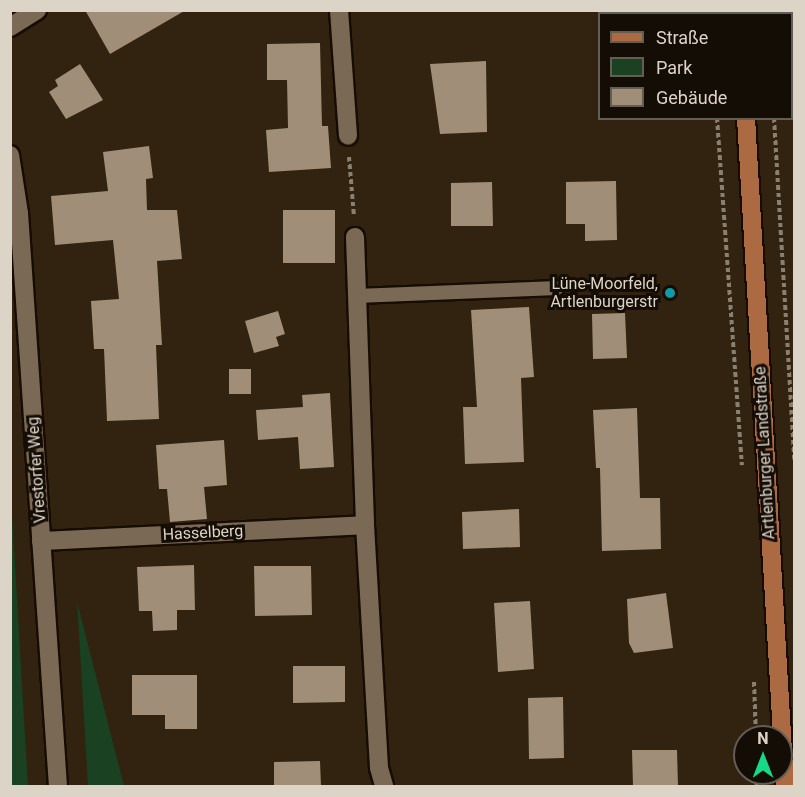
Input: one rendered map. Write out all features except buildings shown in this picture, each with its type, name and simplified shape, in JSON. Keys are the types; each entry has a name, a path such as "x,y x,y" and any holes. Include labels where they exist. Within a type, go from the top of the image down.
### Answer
{"main road":[{"name":"Artlenburger Landstraße","path":"746,120 785,786"}],"street":[{"path":"10,27 37,10"},
{"path":"339,10 348,136"},
{"name":"Vrestorfer Weg","path":"10,155 19,213 58,786"},
{"path":"355,237 365,525 379,768 384,786"},
{"name":"Hasselberg","path":"42,541 365,525"}],"lane":[{"path":"357,296 557,288"}],"path":[{"path":"717,120 742,470"},
{"path":"774,120 795,459"},
{"path":"348,136 355,237"},
{"path":"754,679 756,725"}],"green space":[{"path":"11,498 28,786 11,786"},
{"path":"77,601 124,786 88,786"}],"place":[{"name":"Lüne-Moorfeld, Artlenburgerstr","path":"670,293"}]}
